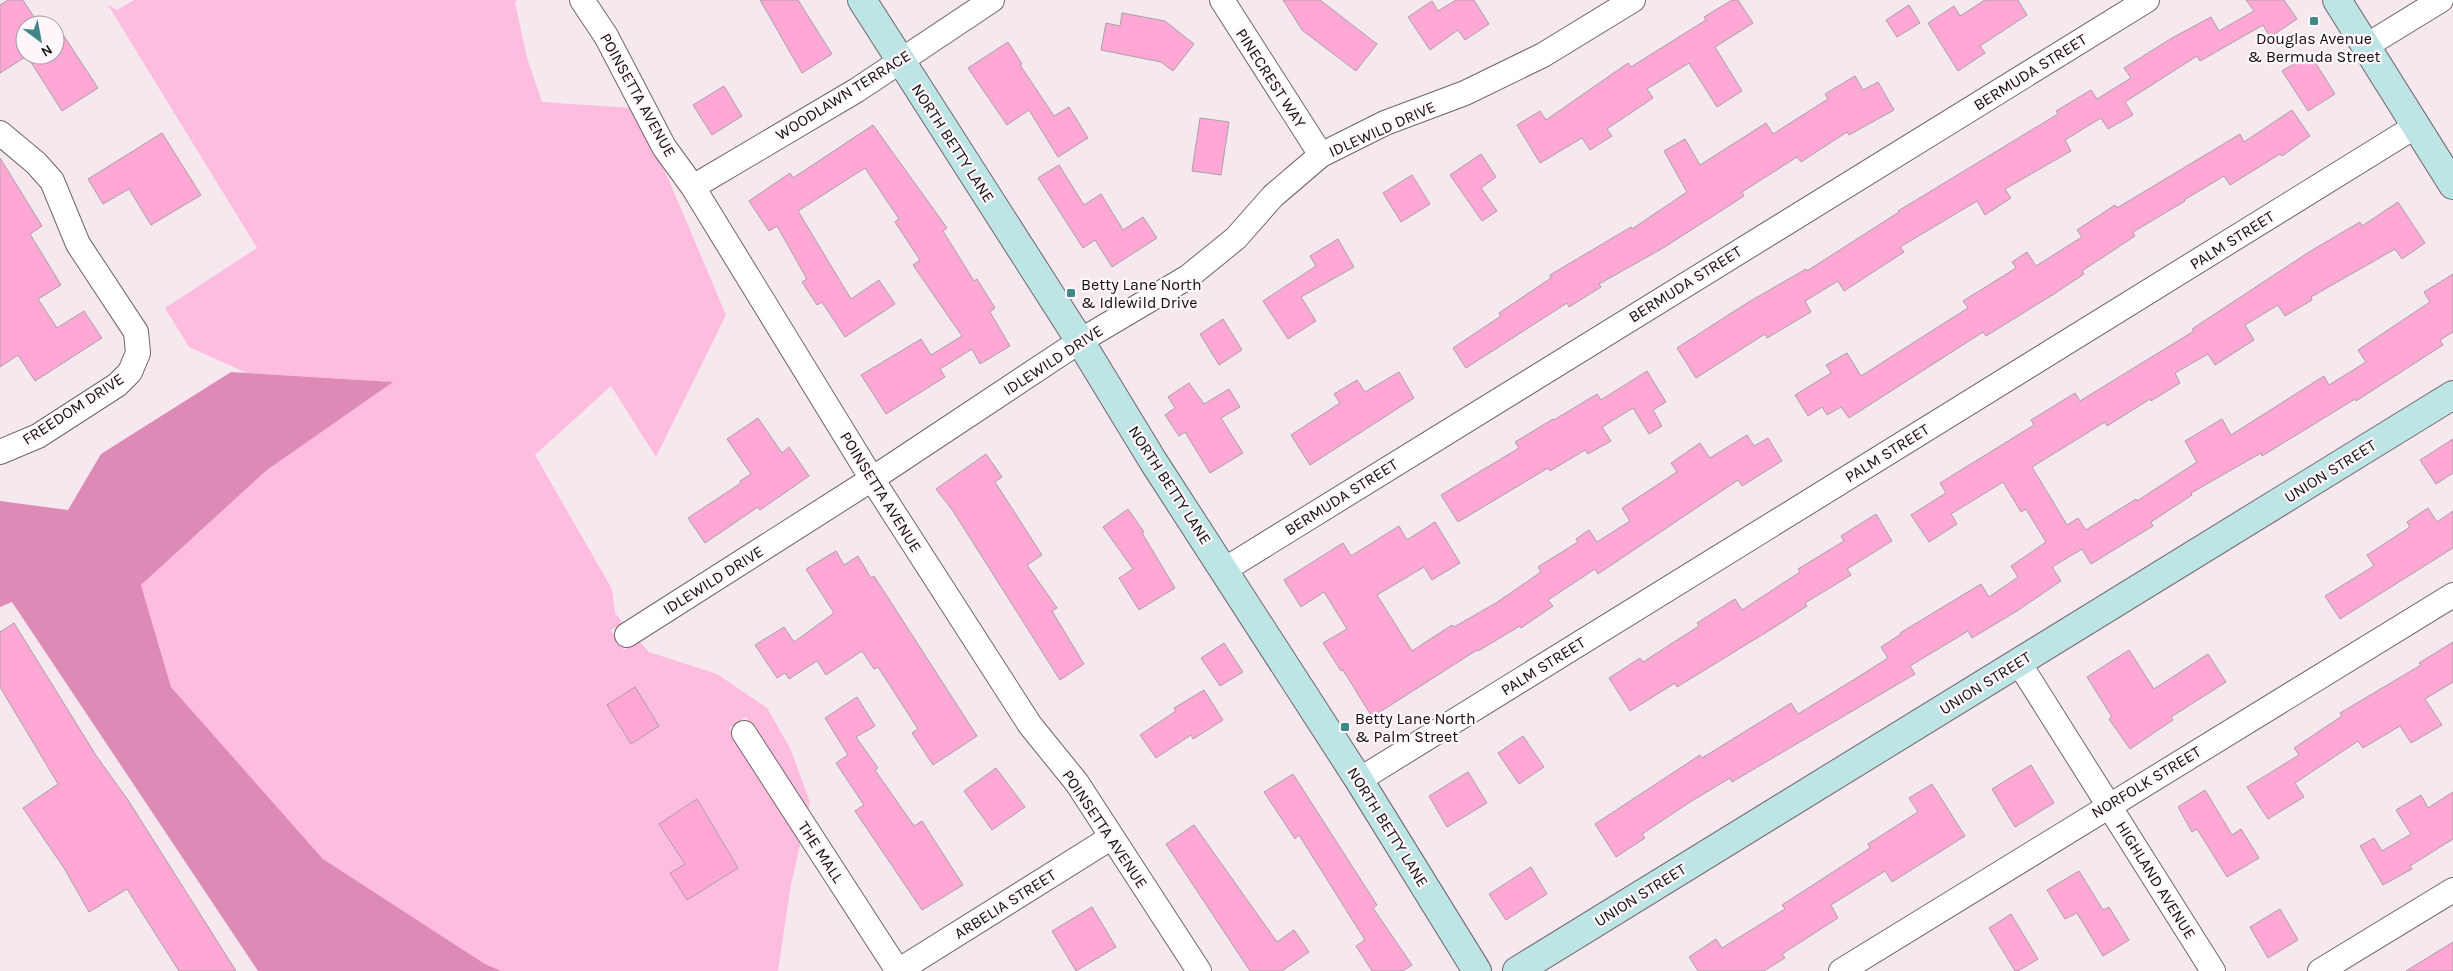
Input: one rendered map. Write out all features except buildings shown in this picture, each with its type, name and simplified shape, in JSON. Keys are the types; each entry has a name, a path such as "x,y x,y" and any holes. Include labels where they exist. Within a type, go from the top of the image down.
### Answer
{"street":[{"name":"POINSETTA AVENUE","path":"582,0 606,36 664,147 693,187 872,479 1030,725 1076,783 1199,971"},
{"name":"NORTH BETTY LANE","path":"862,0 1080,341 1153,461 1359,780 1477,971"},
{"name":"WOODLAWN TERRACE","path":"693,187 857,90 992,0"},
{"name":"PINECREST WAY","path":"1222,0 1321,155"},
{"name":"IDLEWILD DRIVE","path":"626,635 872,479 1080,341 1188,277 1236,238 1273,196 1321,155 1385,123 1465,93 1517,68 1543,55 1633,0"},
{"name":"BERMUDA STREET","path":"1224,570 2147,0"},
{"path":"2336,0 2453,185"},
{"path":"2366,46 2441,0"},
{"name":"PALM STREET","path":"1359,780 2416,126"},
{"name":"FREEDOM DRIVE","path":"0,133 36,162 52,181 78,244 136,332 138,353 130,372 117,385 38,436 0,452"},
{"name":"UNION STREET","path":"1517,971 2453,395"},
{"name":"NORFOLK STREET","path":"1841,971 2108,805 2453,595"},
{"name":"HIGHLAND AVENUE","path":"2019,663 2213,971"},
{"name":"THE MALL","path":"744,733 898,971"},
{"name":"ARBELIA STREET","path":"898,971 1112,837"},
{"path":"2320,971 2453,890"}],"shaded area":[{"path":"134,0 517,0 515,3 527,58 542,102 632,108 668,178 726,315 656,457 611,386 535,455 612,589 615,613 623,623 611,630 624,650 639,641 649,652 717,674 767,708 790,748 810,802 808,812 746,717 729,728 801,841 791,884 778,971 501,971 485,964 323,859 171,687 141,585 267,470 392,382 247,373 189,347 165,308 257,248 108,5 117,10"},
{"path":"231,372 393,382 267,470 141,585 171,687 323,859 485,964 501,971 258,971 12,602 0,607 0,501 68,510 101,454"}],"place":[{"name":"Douglas Avenue & Bermuda Street","path":"2314,21"},
{"name":"Betty Lane North & Idlewild Drive","path":"1071,293"},
{"name":"Betty Lane North & Palm Street","path":"1345,727"}]}
